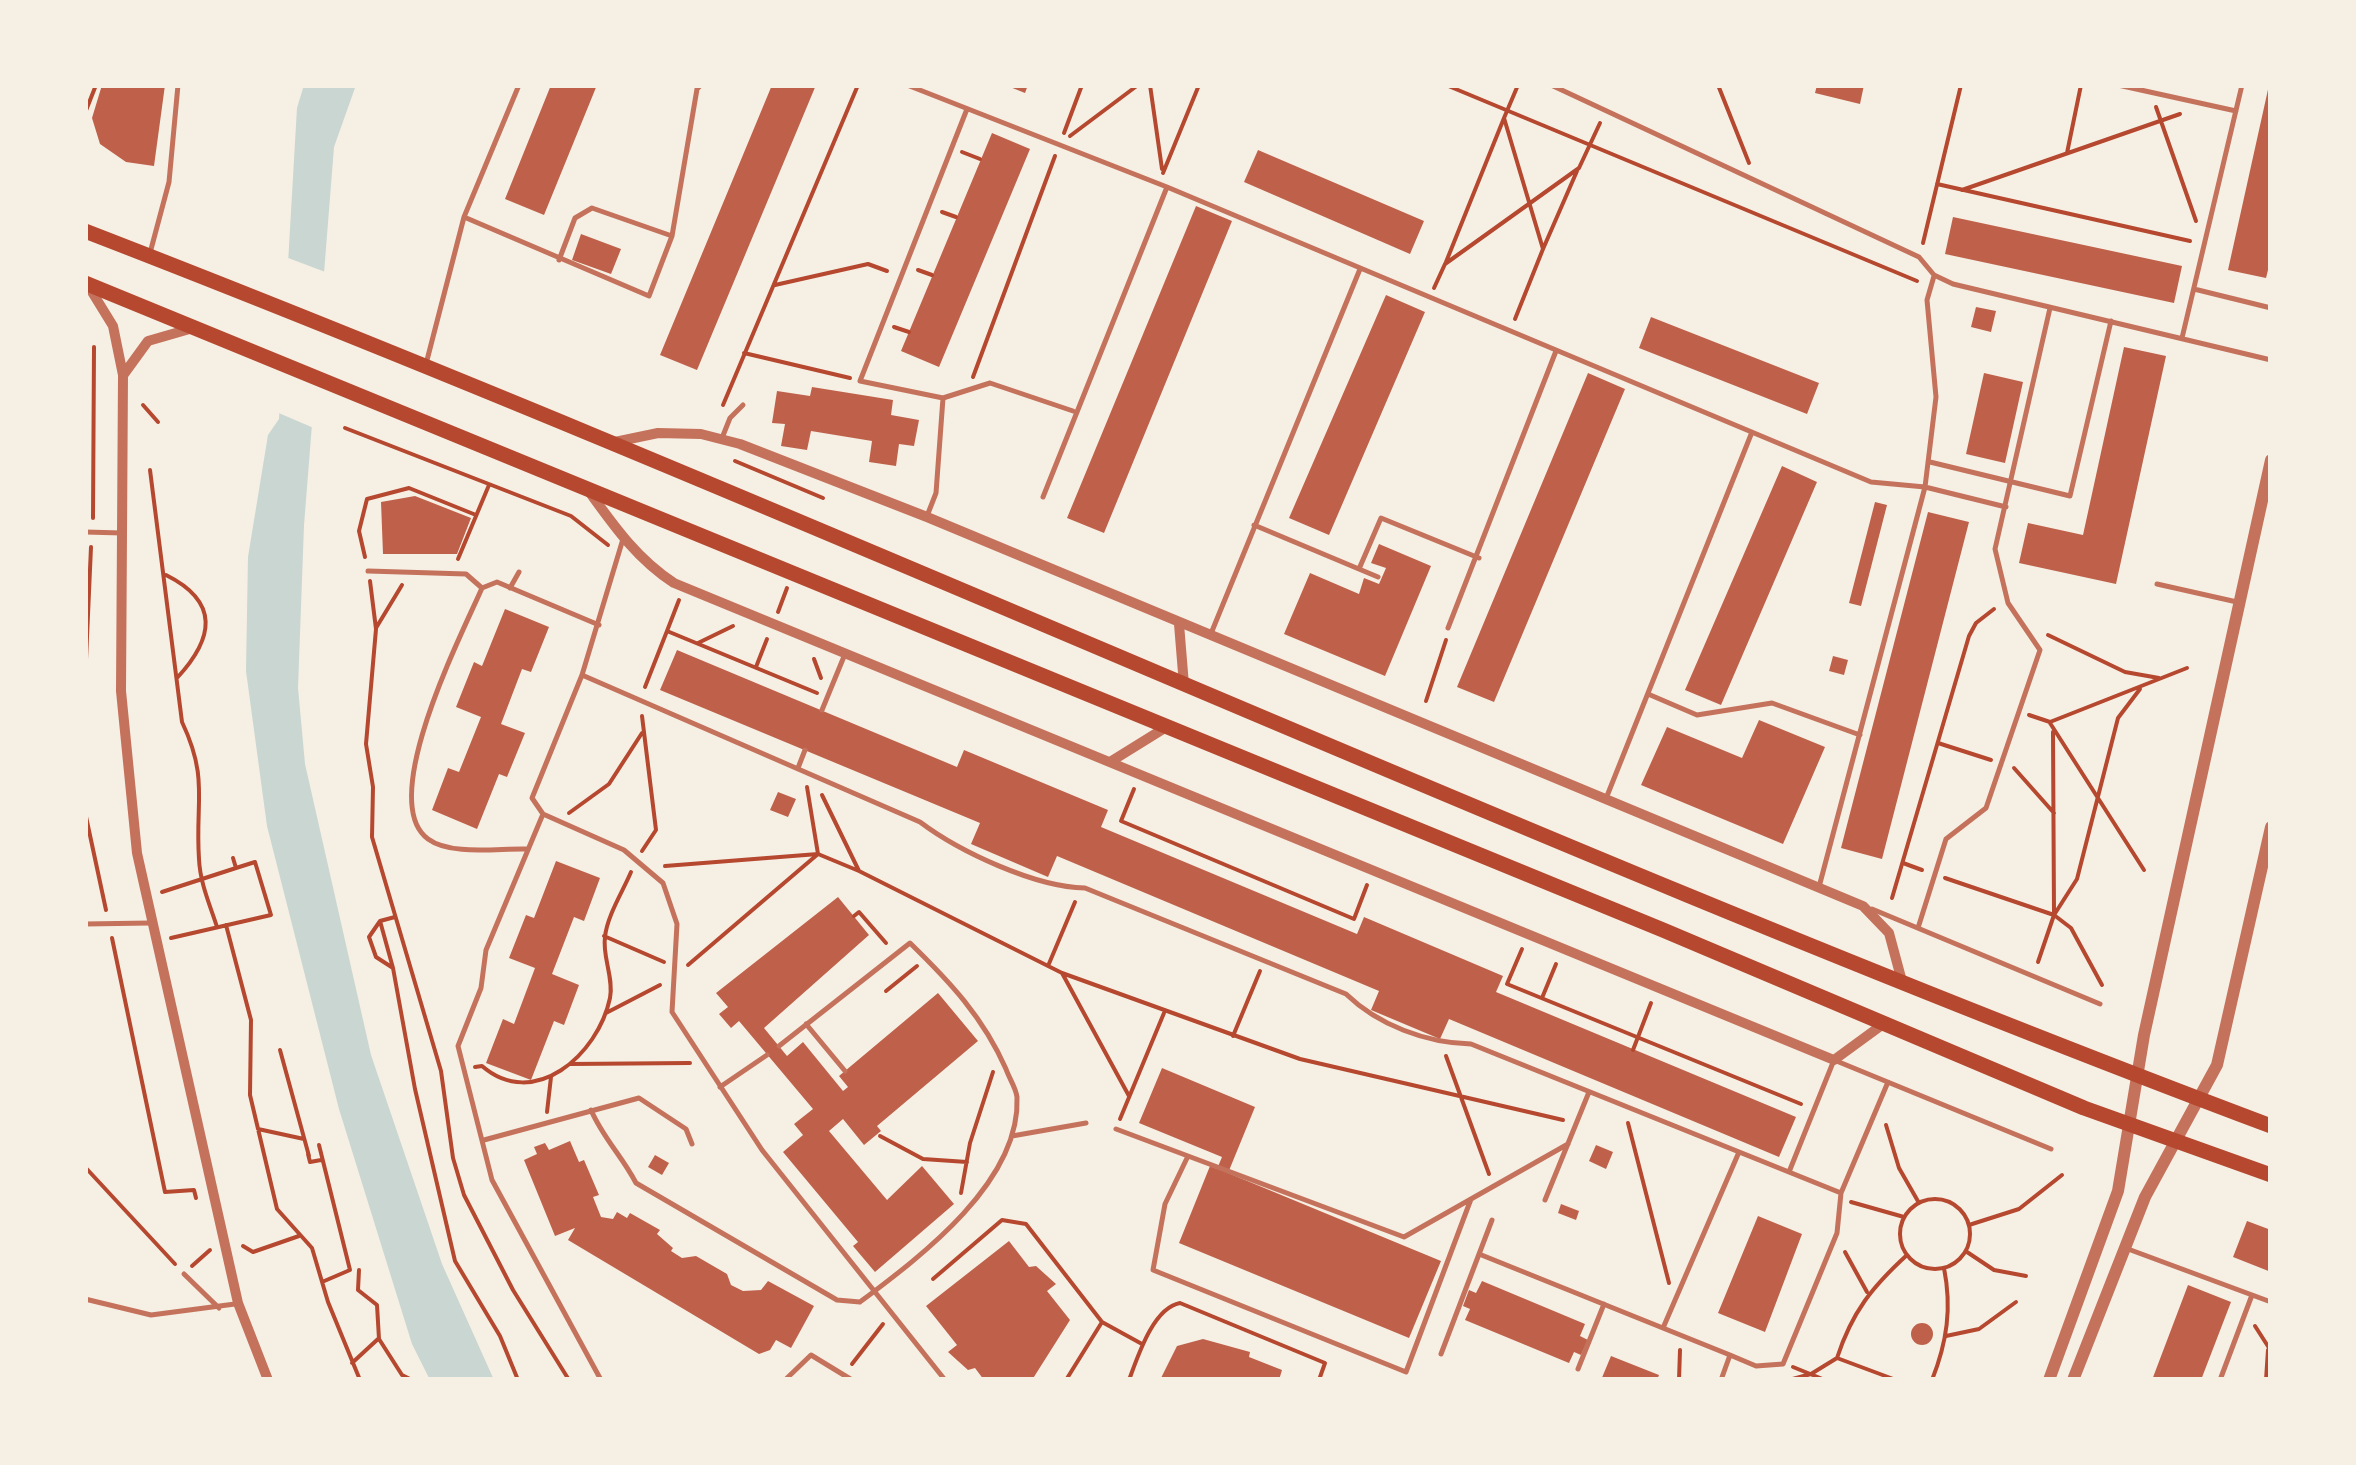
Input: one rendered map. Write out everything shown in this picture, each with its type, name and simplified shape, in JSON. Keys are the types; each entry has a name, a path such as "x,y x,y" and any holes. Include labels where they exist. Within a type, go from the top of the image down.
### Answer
{"main road":[{"path":"85,232 425,368 1904,986 2271,1126"},
{"path":"86,283 199,326 1886,1022 1958,1056 2271,1176"}],"street":[{"path":"86,283 113,326 124,375 124,743 150,923 238,1304 268,1380"},
{"path":"124,375 131,359 148,342 199,326"},
{"path":"606,444 658,434 722,438 927,516 1606,798 1864,906 1890,933 1904,986"},
{"path":"2049,1380 2118,1192 2137,1077 2271,460"},
{"path":"585,486 623,539 650,567 674,583 845,654 1834,1060 1886,1022"},
{"path":"1180,624 1184,686"},
{"path":"1110,762 1168,726"},
{"path":"2073,1380 2124,1247 2217,1064 2271,827"}],"lane":[{"path":"149,256 162,224 178,85"},
{"path":"425,368 437,334 464,217 519,85"},
{"path":"464,217 649,296 672,236 696,90 701,85"},
{"path":"907,85 1166,187 1871,482 1925,488 2006,507"},
{"path":"1553,85 1919,257 1934,276 2271,360"},
{"path":"2118,85 2236,111"},
{"path":"2182,338 2242,85"},
{"path":"967,109 860,380 943,398 990,383 1074,411"},
{"path":"1043,497 1166,187"},
{"path":"558,260 575,218 592,208 672,236"},
{"path":"1210,636 1360,269"},
{"path":"1819,887 1930,462 1936,396 1929,286 1934,276"},
{"path":"2194,288 2271,308"},
{"path":"1918,928 1946,838 1986,808 2040,650 2034,634 2008,603 1995,549 2050,306"},
{"path":"1930,462 2070,496 2111,321"},
{"path":"1448,628 1479,558 1556,351"},
{"path":"927,516 936,493 943,398"},
{"path":"722,438 730,418 743,405"},
{"path":"1606,798 1752,432"},
{"path":"1359,569 1381,518 1479,558"},
{"path":"1254,525 1378,577"},
{"path":"88,532 122,534"},
{"path":"623,539 582,675 532,798 543,814 636,859 663,882 677,924 672,1012 701,1062 762,1150 946,1380"},
{"path":"368,571 466,574 482,588"},
{"path":"510,588 519,572"},
{"path":"526,849 443,846 428,839 415,825 411,802 413,774 434,699 482,588 497,582 599,625"},
{"path":"2157,584 2240,603"},
{"path":"822,710 845,654"},
{"path":"582,675 920,822 945,841 1058,888 1081,888 1264,960 1346,994 1366,1013 1440,1044 1471,1044 1790,1172 1840,1197"},
{"path":"1648,694 1696,715 1772,703 1860,735"},
{"path":"801,770 805,750"},
{"path":"543,814 486,950 481,988 458,1046 492,1180 601,1380"},
{"path":"1864,906 2100,1004"},
{"path":"85,924 150,923"},
{"path":"591,1110 604,1141 622,1157 636,1183 837,1300 860,1302 969,1211 1012,1136 1017,1095 991,1035 958,989 910,943 779,1046"},
{"path":"806,1024 846,1071"},
{"path":"720,1088 767,1054"},
{"path":"1790,1172 1834,1060 2050,1149"},
{"path":"1479,1254 1756,1366 1784,1364 1836,1236 1840,1197 1888,1082"},
{"path":"1545,1200 1589,1092"},
{"path":"484,1140 639,1098 686,1130 692,1144"},
{"path":"1012,1136 1086,1124"},
{"path":"1116,1129 1404,1237 1568,1144"},
{"path":"1663,1328 1739,1152"},
{"path":"1188,1156 1166,1204 1153,1270 1406,1372 1471,1199"},
{"path":"1441,1354 1492,1220"},
{"path":"2124,1247 2271,1302"},
{"path":"184,1274 219,1308"},
{"path":"2220,1380 2252,1295"},
{"path":"85,1299 150,1315 238,1304"},
{"path":"1578,1369 1604,1304"},
{"path":"785,1380 811,1355 852,1380"},
{"path":"1721,1380 1730,1355"}],"path":[{"path":"85,113 96,85"},
{"path":"719,414 858,85"},
{"path":"967,390 1082,85"},
{"path":"1059,145 1138,85"},
{"path":"1150,85 1166,187"},
{"path":"1163,174 1199,85"},
{"path":"1446,85 1505,115 1929,286"},
{"path":"1430,300 1518,85"},
{"path":"1718,85 1757,181"},
{"path":"1919,257 1961,85"},
{"path":"2067,153 2081,85"},
{"path":"1962,190 2206,105"},
{"path":"1510,332 1606,110"},
{"path":"1505,115 1544,250"},
{"path":"2161,120 2204,244"},
{"path":"952,148 980,160"},
{"path":"1445,264 1579,168"},
{"path":"1937,184 2204,244"},
{"path":"774,286 868,264 901,277"},
{"path":"85,682 88,532 93,498 94,347"},
{"path":"744,354 860,380"},
{"path":"144,405 158,422"},
{"path":"344,428 571,516 618,557"},
{"path":"150,470 182,722 199,760 202,879 218,927"},
{"path":"453,573 489,485"},
{"path":"476,515 409,488 367,500 359,530 376,629 366,744 373,787 372,837 441,1071 453,1158 464,1195 513,1290 569,1380"},
{"path":"85,499 93,498"},
{"path":"376,629 409,572"},
{"path":"166,575 191,590 205,614 200,648 177,678"},
{"path":"465,1070 482,1066 496,1078 524,1085 551,1076 570,1064 593,1040 611,996 604,936 636,859 656,830 640,700 679,600 694,606"},
{"path":"1892,898 1969,636 1986,613 2008,603"},
{"path":"698,644 737,624 722,618"},
{"path":"1426,702 1448,628"},
{"path":"752,630 768,637"},
{"path":"667,631 827,697"},
{"path":"2034,634 2068,642 2125,672 2164,678"},
{"path":"2019,711 2050,722 2188,668"},
{"path":"2033,977 2054,915 2077,879 2118,718 2140,689"},
{"path":"2050,722 2144,870"},
{"path":"556,820 585,804 609,784 644,729"},
{"path":"2054,732 2054,915"},
{"path":"801,770 818,854"},
{"path":"816,776 826,811 859,871"},
{"path":"85,812 165,1192 194,1190 198,1205"},
{"path":"1131,825 1354,918 1367,885"},
{"path":"604,1015 672,978 818,854"},
{"path":"646,868 818,854 1062,973 1164,1012 1300,1059 1576,1122"},
{"path":"233,858 236,868"},
{"path":"162,892 255,862 272,915 171,938"},
{"path":"1902,863 2054,915 2071,928 2102,985"},
{"path":"1048,966 1081,888"},
{"path":"854,916 859,912 895,954"},
{"path":"393,968 372,950 372,927 394,918"},
{"path":"380,922 455,1261 500,1336 518,1380"},
{"path":"226,925 252,1020 249,1076 277,1209 312,1248 360,1380"},
{"path":"604,936 673,966"},
{"path":"387,947 403,946"},
{"path":"1522,950 1507,984 1802,1105"},
{"path":"1233,1036 1264,960"},
{"path":"886,991 920,964 929,972"},
{"path":"1542,998 1556,964"},
{"path":"1062,973 1129,1096"},
{"path":"1633,1050 1656,987"},
{"path":"1116,1129 1164,1012"},
{"path":"1440,1044 1464,1099 1494,1188"},
{"path":"280,1050 310,1162 322,1160"},
{"path":"951,1227 990,1094 995,1060"},
{"path":"570,1064 649,1066 701,1062"},
{"path":"546,1122 551,1076"},
{"path":"1880,1102 1899,1168 1919,1203"},
{"path":"1624,1106 1674,1302"},
{"path":"258,1129 304,1140"},
{"path":"880,1136 922,1158 967,1162"},
{"path":"319,1145 350,1270 324,1282"},
{"path":"85,1167 184,1274 208,1256 210,1248"},
{"path":"1969,1225 2018,1209 2062,1175"},
{"path":"1840,1197 1904,1217"},
{"path":"1949,1202 1969,1225 1966,1251 1944,1268 1923,1267 1907,1255 1900,1236 1904,1217 1919,1203 1949,1202"},
{"path":"933,1280 994,1225 1002,1220 1018,1221 1026,1224 1102,1322 1144,1345"},
{"path":"244,1246 252,1252 300,1235"},
{"path":"1836,1236 1867,1292"},
{"path":"1966,1251 1994,1270 2026,1276"},
{"path":"1788,1380 1811,1374 1837,1358 1848,1324 1867,1292 1907,1255"},
{"path":"1932,1380 1946,1336 1948,1292 1944,1268"},
{"path":"359,1270 358,1290 377,1305 380,1314 379,1339 402,1375 412,1380"},
{"path":"1946,1336 1979,1329 2016,1302"},
{"path":"1129,1380 1144,1345 1164,1311 1172,1305 1190,1305 1325,1362 1319,1380"},
{"path":"2246,1310 2270,1350 2266,1380"},
{"path":"844,1375 892,1312"},
{"path":"1066,1380 1102,1322"},
{"path":"1679,1334 1679,1380"},
{"path":"352,1362 379,1339"},
{"path":"1837,1358 1896,1380"},
{"path":"1784,1364 1825,1380"}],"shaded area":[{"path":"304,85 356,85 334,147 304,525 298,688 305,764 371,1055 442,1264 494,1380 430,1380 412,1344 339,1109 267,826 246,671 248,557 268,435 279,419 297,108"}],"pier":[{"path":"283,256 328,273 316,429 274,411"}],"building":[{"path":"102,85 165,85 154,166 126,162 100,144 92,118"},
{"path":"551,85 597,85 544,215 505,199"},
{"path":"772,85 816,85 697,370 660,355"},
{"path":"1005,85 1028,85 1025,93"},
{"path":"1817,85 1864,85 1860,104 1815,93"},
{"path":"2269,85 2271,258 2266,278 2228,270"},
{"path":"992,133 1030,149 939,367 901,351"},
{"path":"1258,150 1424,221 1410,254 1244,182"},
{"path":"1196,206 1232,221 1104,533 1067,518"},
{"path":"1953,217 2182,266 2174,303 1945,254"},
{"path":"581,234 621,249 611,274 572,260"},
{"path":"1386,295 1425,312 1329,535 1289,518"},
{"path":"1976,307 1996,311 1991,332 1971,327"},
{"path":"1651,317 1819,383 1807,414 1639,348"},
{"path":"2124,347 2166,356 2116,584 2019,563 2028,523 2083,535"},
{"path":"1588,373 1625,389 1494,702 1457,687"},
{"path":"1984,373 2023,382 2005,463 1966,454"},
{"path":"812,387 893,400 891,415 919,420 914,446 899,444 896,466 869,462 872,441 811,431 807,450 781,446 785,424 772,423 777,391 810,396"},
{"path":"1782,466 1817,482 1721,705 1685,690"},
{"path":"415,496 471,518 457,554 383,554 381,502"},
{"path":"1875,502 1887,505 1861,606 1849,603"},
{"path":"1928,512 1969,522 1882,859 1841,848"},
{"path":"1379,544 1431,566 1385,676 1284,634 1310,573 1359,594 1364,578 1379,584 1386,568 1371,563"},
{"path":"505,609 549,627 531,672 522,669 501,724 525,733 507,777 499,774 477,829 432,810 448,768 459,772 481,717 456,707 474,662 482,666"},
{"path":"677,650 957,767 964,750 1108,810 1101,827 1357,934 1364,917 1503,976 1496,992 1796,1117 1779,1157 1449,1019 1440,1039 1371,1010 1379,991 1057,856 1048,877 971,844 980,823 660,690"},
{"path":"1833,656 1848,660 1844,675 1829,671"},
{"path":"1759,720 1825,747 1783,844 1641,785 1667,727 1742,758"},
{"path":"778,792 796,799 788,817 770,810"},
{"path":"556,861 600,878 584,921 574,917 552,974 579,985 564,1025 554,1021 531,1080 486,1063 503,1019 514,1024 535,968 509,958 526,915 534,918"},
{"path":"838,897 869,935 764,1028 787,1056 803,1042 843,1091 848,1087 839,1076 938,993 978,1041 877,1126 881,1131 864,1145 843,1119 829,1131 887,1200 922,1166 954,1204 875,1272 853,1246 858,1242 783,1152 803,1135 794,1124 813,1109 739,1021 731,1028 719,1014 728,1007 716,993"},
{"path":"1162,1068 1255,1107 1228,1173 1441,1261 1409,1338 1179,1243 1210,1166 1217,1169 1222,1157 1139,1123"},
{"path":"570,1141 579,1162 584,1160 599,1195 593,1197 601,1217 613,1219 617,1212 627,1218 630,1213 660,1230 657,1234 673,1248 671,1251 682,1258 696,1256 727,1274 731,1285 743,1291 761,1290 768,1281 814,1306 791,1348 776,1340 770,1350 759,1354 568,1240 575,1228 555,1236 524,1160 537,1154 534,1147 545,1143 549,1150"},
{"path":"1596,1145 1613,1152 1606,1169 1589,1161"},
{"path":"655,1155 669,1163 662,1175 648,1167"},
{"path":"1561,1204 1579,1211 1576,1220 1558,1213"},
{"path":"1758,1216 1802,1234 1765,1332 1718,1313"},
{"path":"2247,1221 2271,1230 2271,1272 2233,1257"},
{"path":"1009,1241 1029,1267 1036,1266 1056,1284 1047,1291 1070,1320 1032,1380 984,1380 975,1368 968,1370 948,1352 957,1345 926,1306"},
{"path":"1482,1281 1585,1324 1580,1336 1588,1340 1581,1355 1574,1352 1569,1363 1465,1320 1470,1309 1463,1306 1469,1290 1476,1293"},
{"path":"2188,1285 2231,1302 2201,1380 2152,1380"},
{"path":"1922,1323 1930,1326 1930,1342 1922,1345 1914,1342 1911,1334 1914,1326"},
{"path":"1203,1339 1250,1352 1249,1357 1282,1370 1279,1380 1160,1380 1177,1346"},
{"path":"1611,1356 1659,1375 1657,1380 1601,1380"}]}
